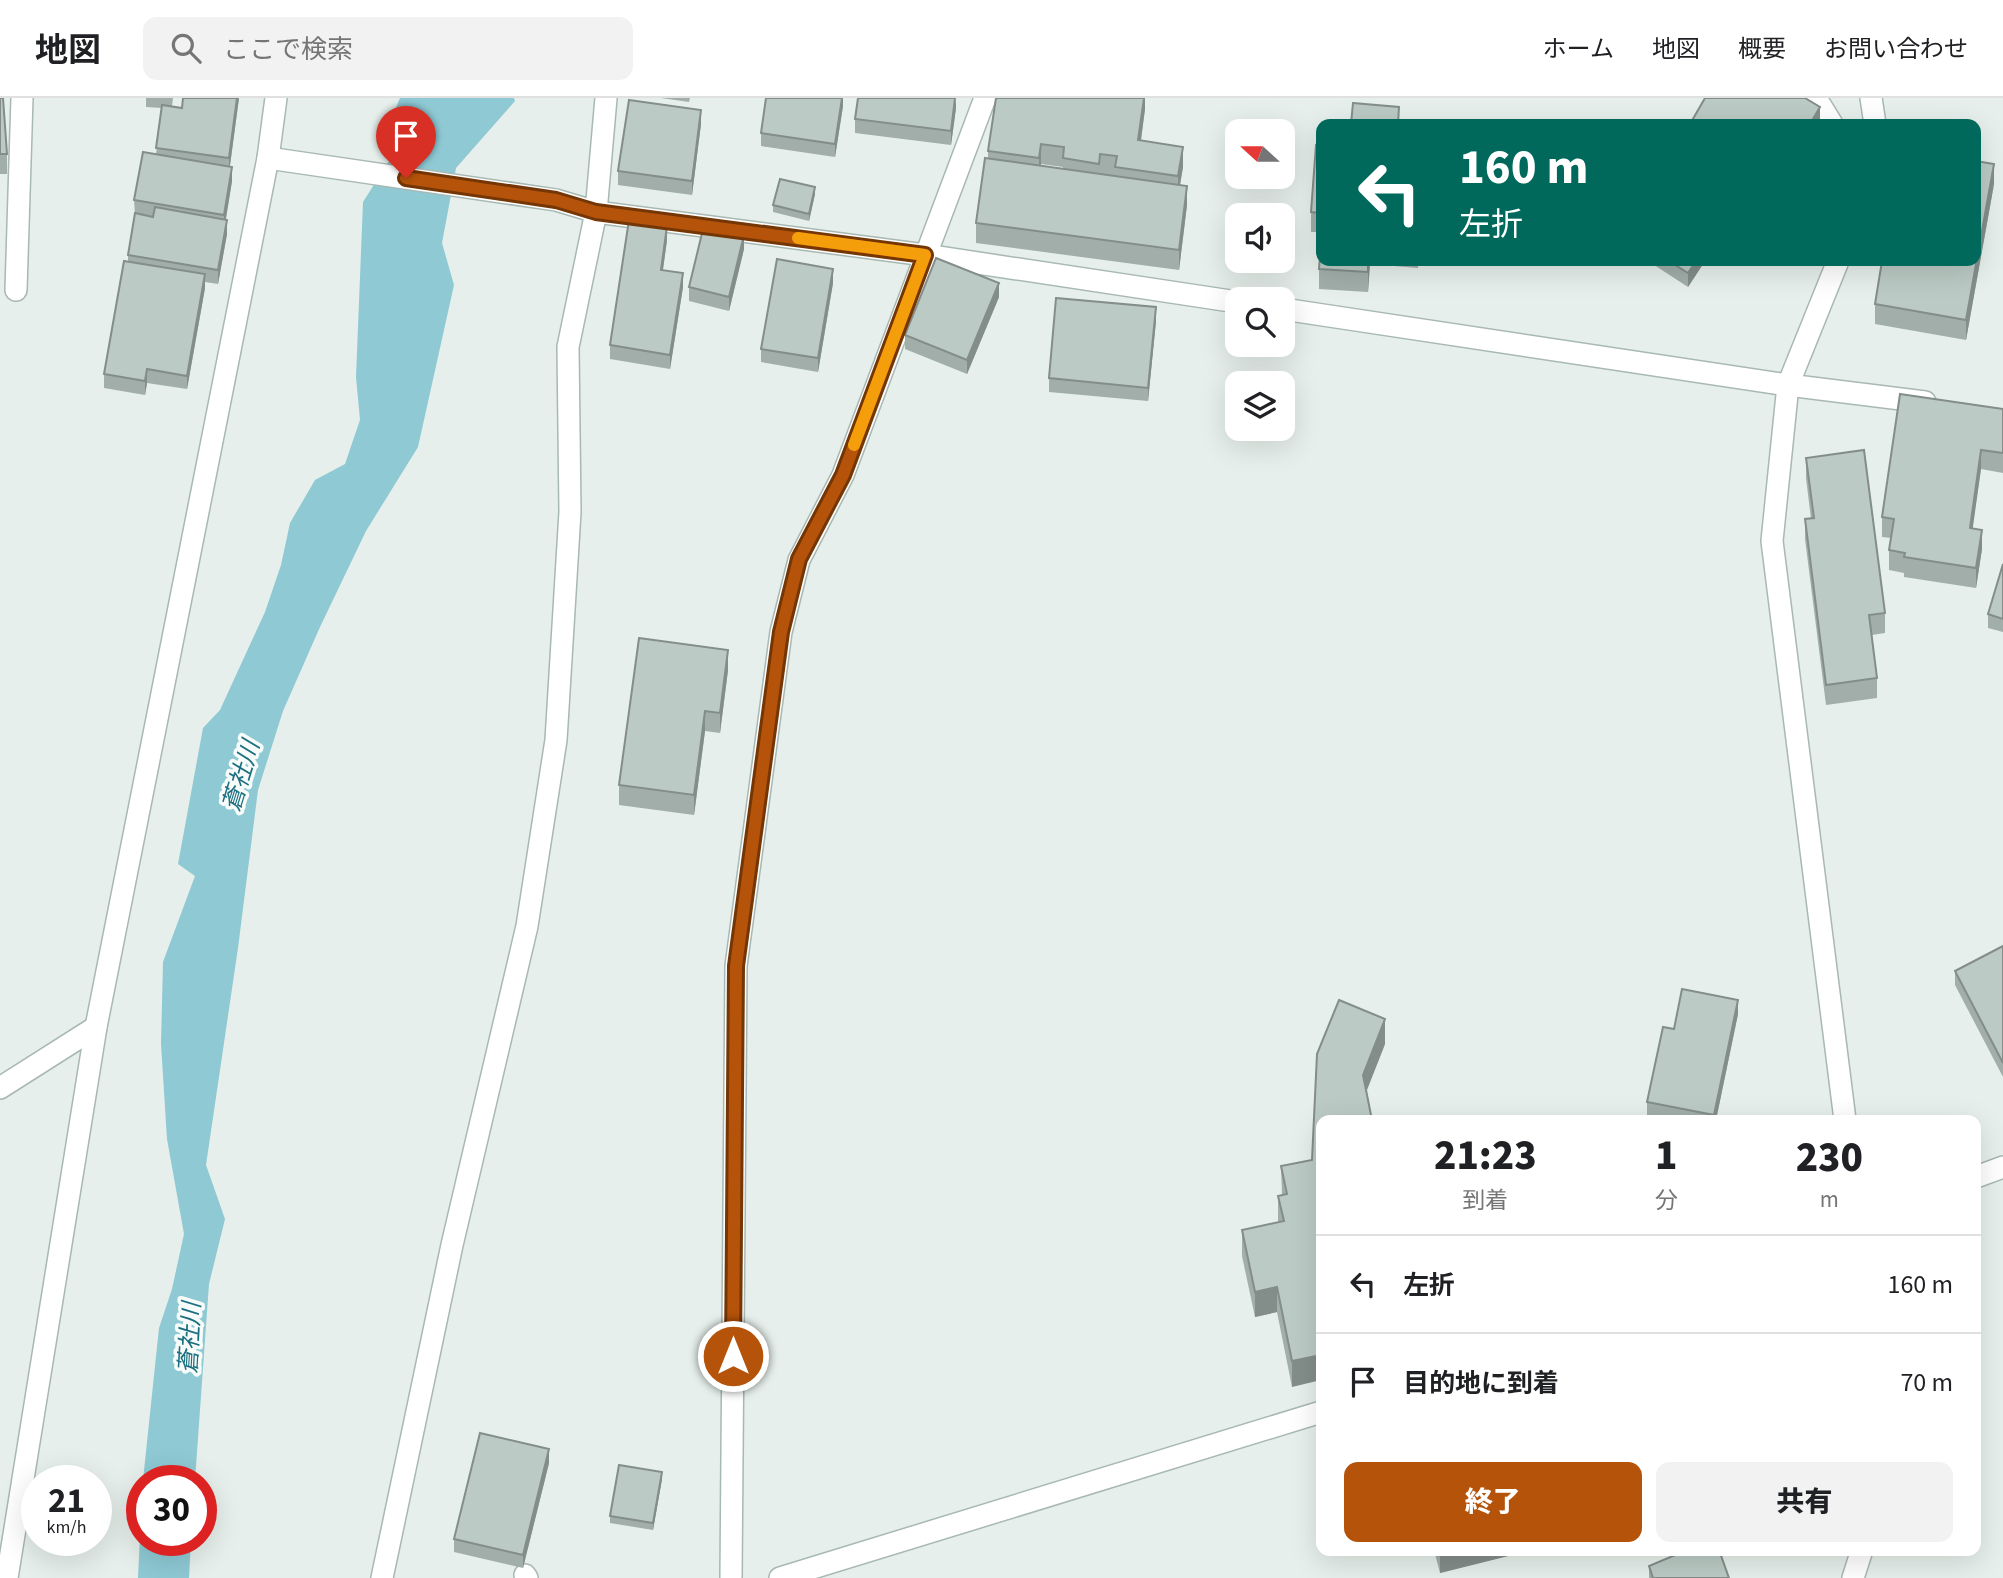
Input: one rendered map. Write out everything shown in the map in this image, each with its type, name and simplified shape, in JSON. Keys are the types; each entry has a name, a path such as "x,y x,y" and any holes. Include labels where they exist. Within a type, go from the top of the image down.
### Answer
{"street":[{"path":"16,290 22,98"},
{"path":"8,1578 96,1027 268,158 276,98"},
{"path":"382,1578 452,1245 527,926 556,740 570,512 568,347 596,212 606,98"},
{"path":"731,1578 736,966 781,632 799,559 843,475 985,98"},
{"path":"1816,98 1829,119"},
{"path":"1871,98 1874,119"},
{"path":"268,158 556,200 596,212 925,255 1225,300"},
{"path":"1836,266 1788,385 1772,541 1845,1115"},
{"path":"1295,311 1788,385 1949,405"},
{"path":"0,1088 96,1027"},
{"path":"1981,1175 2003,1167"},
{"path":"780,1578 1316,1414"},
{"path":"1853,1578 1860,1556"}],"water":[{"name":"蒼社川","path":"400,98 514,98 515,101 456,168 442,243 454,285 418,447 366,531 320,627 283,711 258,790 206,1165 225,1219 209,1284 196,1465 145,1465 159,1328 172,1289 184,1234 167,1139 161,1044 163,962 195,876 178,864 203,728 220,710 265,612 281,565 290,523 315,480 345,464 360,420 356,377 363,202 391,158 395,110"},
{"path":"139,1556 190,1556 189,1578 138,1578"}],"building":[{"path":"0,98 3,98 7,154 0,154"},
{"path":"183,98 237,98 229,158 156,148 162,105 182,108"},
{"path":"766,98 842,98 835,144 761,133"},
{"path":"858,98 955,98 951,131 855,119"},
{"path":"996,98 1144,98 1138,140 1183,147 1178,176 1115,167 1117,156 1100,154 1099,164 1063,158 1064,147 1041,144 1039,158 988,151"},
{"path":"1705,98 1805,98 1820,107 1813,119 1693,119"},
{"path":"629,100 701,110 692,181 618,171"},
{"path":"1353,103 1399,107 1398,119 1351,119"},
{"path":"1316,145 1316,212 1311,212"},
{"path":"143,152 232,167 224,215 134,200"},
{"path":"985,158 1187,186 1179,250 976,223"},
{"path":"1981,162 1994,164 1981,236"},
{"path":"780,179 815,187 809,214 773,205"},
{"path":"155,207 227,220 218,270 128,255 135,213 153,217"},
{"path":"629,220 667,226 661,270 683,273 670,355 610,345"},
{"path":"704,225 744,235 729,297 689,287"},
{"path":"936,258 999,283 967,360 905,335"},
{"path":"777,259 833,269 818,358 761,349"},
{"path":"124,261 205,274 187,376 147,369 145,381 104,374"},
{"path":"1319,266 1368,266 1368,272 1319,269"},
{"path":"1677,266 1693,266 1688,273"},
{"path":"1881,266 1976,266 1966,320 1875,304"},
{"path":"1056,298 1156,307 1148,388 1049,378"},
{"path":"1900,394 2003,409 2003,453 1981,450 1970,528 1982,530 1976,568 1904,557 1905,553 1889,550 1894,519 1882,517"},
{"path":"1864,450 1885,613 1869,615 1877,678 1826,685 1805,519 1814,518 1806,458"},
{"path":"2003,564 2003,619 1988,614"},
{"path":"639,638 728,650 720,713 705,711 694,795 619,785"},
{"path":"2003,946 2003,1063 1955,971"},
{"path":"1682,989 1738,1000 1714,1115 1647,1102 1663,1027 1674,1029"},
{"path":"1339,1000 1385,1019 1363,1075 1371,1115 1316,1115 1316,1356 1292,1361 1277,1287 1255,1292 1242,1230 1284,1221 1278,1196 1287,1194 1281,1166 1312,1160 1317,1054"},
{"path":"480,1433 549,1449 523,1555 454,1539"},
{"path":"619,1465 662,1472 653,1523 610,1516"},
{"path":"1673,1556 1721,1556 1729,1578 1653,1578 1649,1566"}],"slow traffic":[{"path":"798,238 925,255 854,445"}],"route":[{"path":"406,178 556,200 596,212 925,255 843,475 799,559 781,632 736,966 733,1356"}]}
